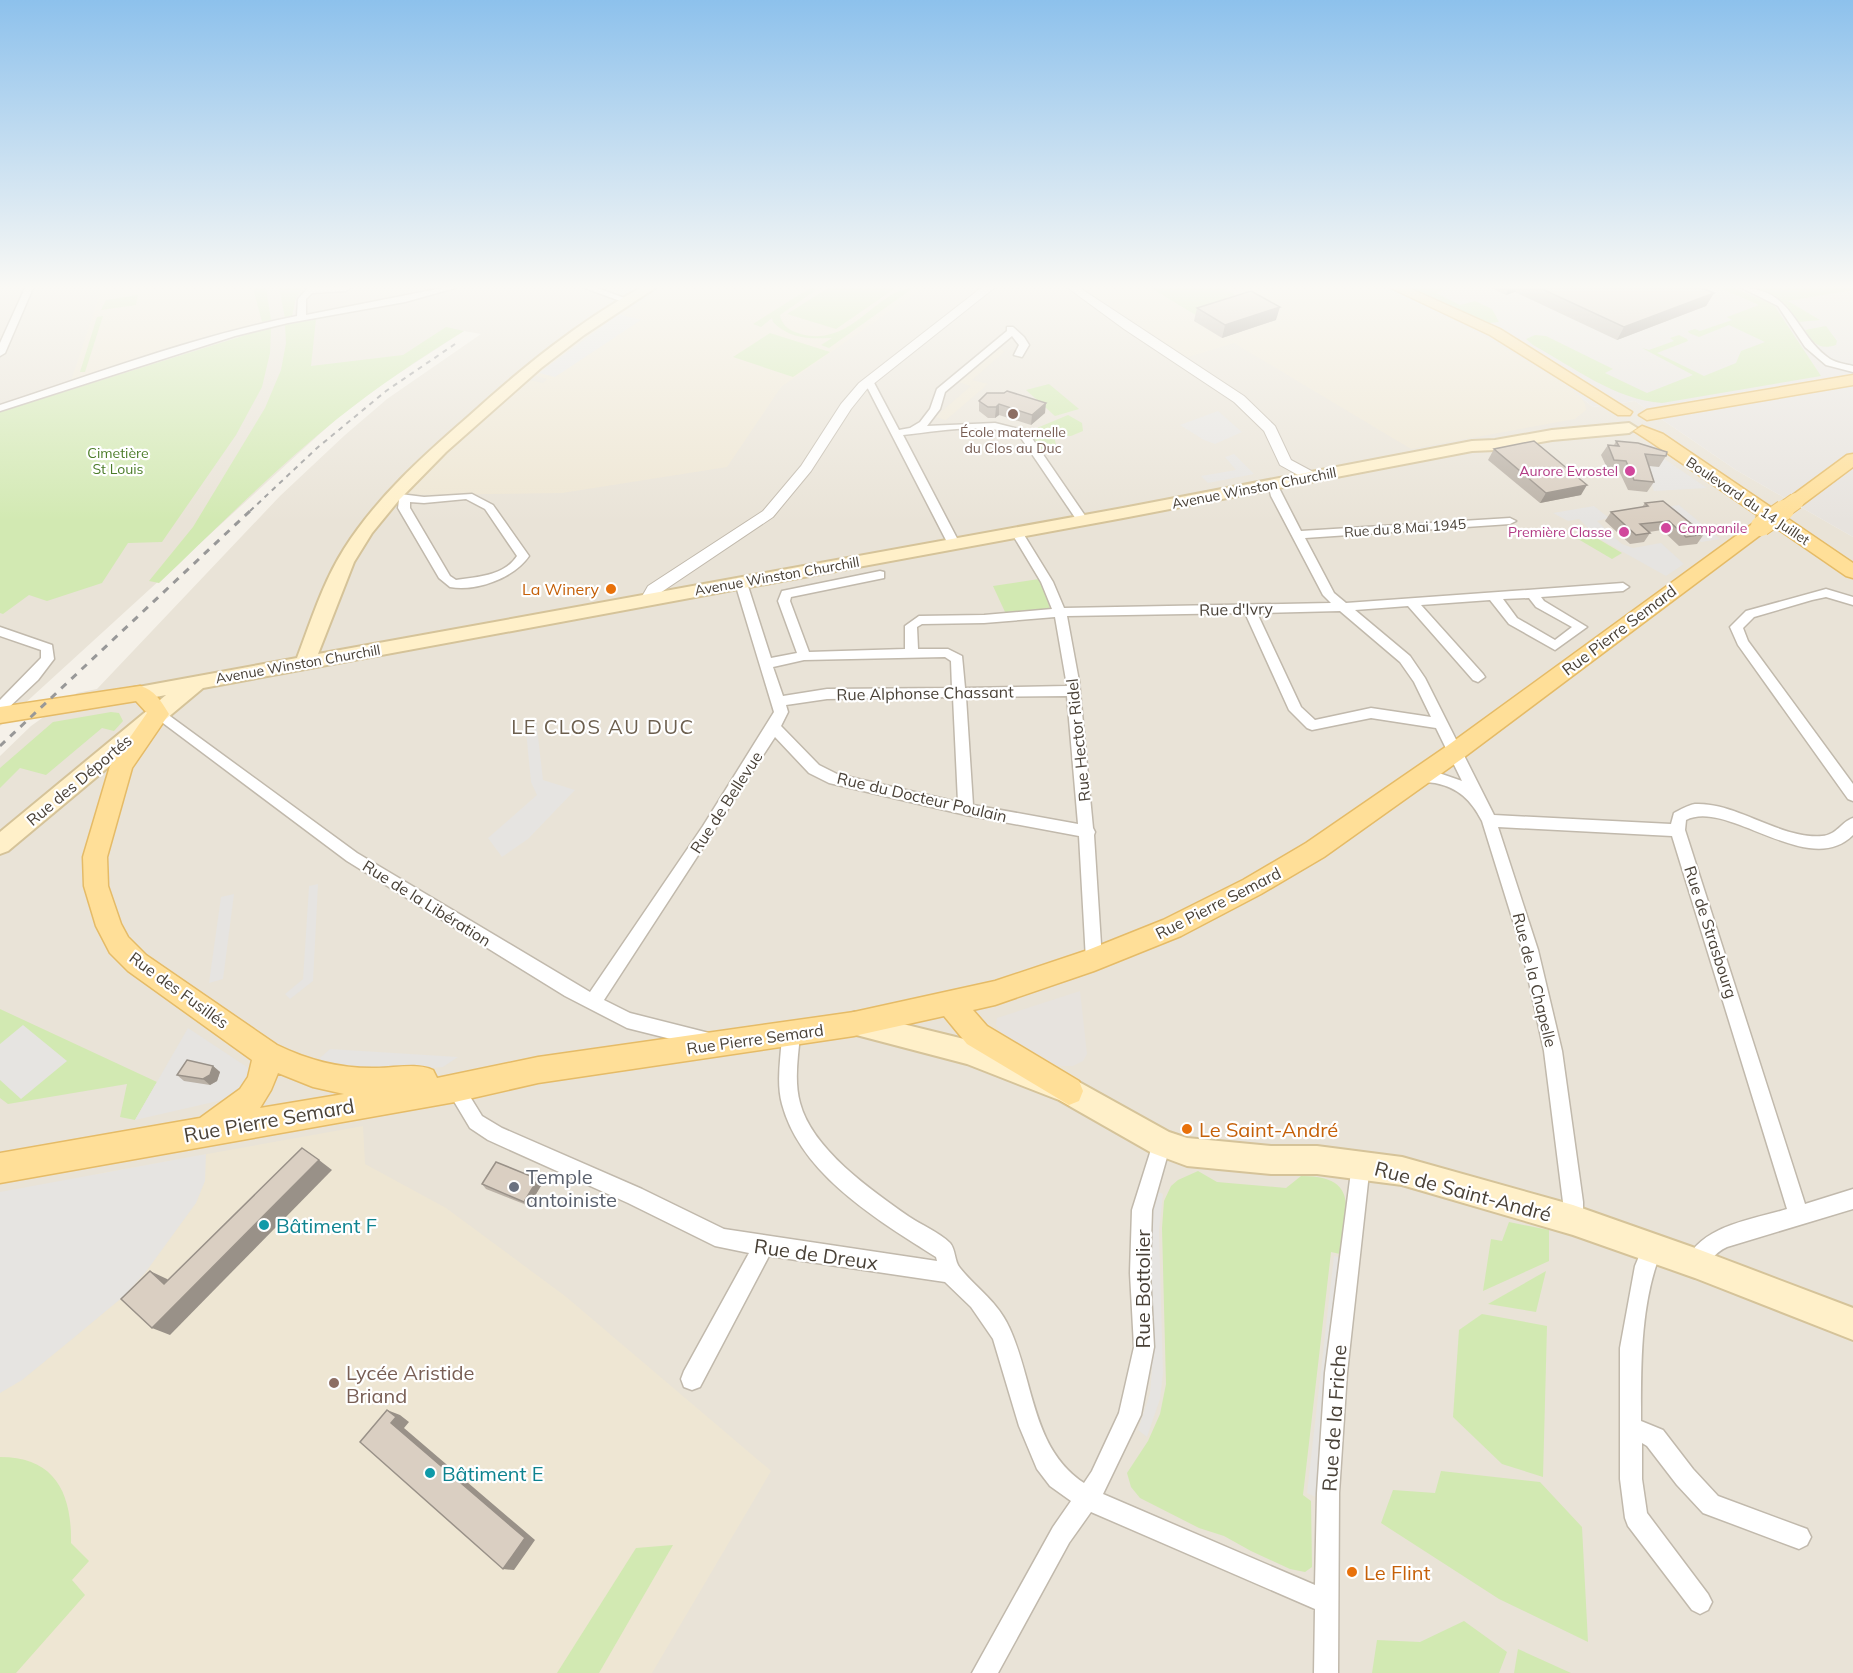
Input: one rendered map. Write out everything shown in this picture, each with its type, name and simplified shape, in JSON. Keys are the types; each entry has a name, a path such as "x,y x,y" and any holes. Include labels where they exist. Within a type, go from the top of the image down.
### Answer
{"main road":[{"path":"304,663 351,552 376,515 398,497 442,447 534,366"},
{"path":"1548,366 1636,421 1853,380"},
{"name":"Avenue Winston Churchill","path":"0,715 209,681 648,600 674,586 741,583 1472,446 1495,445 1636,421"},
{"name":"Boulevard du 14 Juillet","path":"1636,421 1657,438 1853,572"},
{"name":"Boulevard du 14 Juillet","path":"1636,421 1726,474 1853,558"},
{"name":"Rue Pierre Semard","path":"0,1168 455,1088 538,1070 791,1035 854,1024 995,993 1094,960 1172,928 1252,887 1315,850 1455,752 1853,459"},
{"path":"1785,526 1810,538 1853,566"},
{"name":"Rue des Déportés","path":"0,845 189,689 209,681"},
{"path":"140,693 151,702 158,714"},
{"name":"Rue des Fusillés","path":"158,714 121,766 95,857 96,886 109,926 119,945 137,963 267,1054 328,1078"},
{"path":"951,1004 977,1035 1069,1091"},
{"name":"Rue de Saint-André","path":"854,1024 968,1052 1069,1091 1162,1143 1187,1152 1361,1164 1402,1171 1573,1220 1695,1263 1853,1324"},
{"path":"207,1131 248,1102 265,1076 267,1054"},
{"name":"Rue Pierre Semard","path":"328,1078 369,1082 538,1070"}],"street":[{"path":"0,408 128,366"},
{"path":"674,586 768,514 806,468 853,396 888,366"},
{"path":"913,431 931,416 940,403 940,391 969,366"},
{"path":"1188,366 1239,399 1270,429 1285,462 1312,477"},
{"path":"1829,384 1834,375 1830,366"},
{"path":"869,381 954,544"},
{"path":"931,416 962,428"},
{"path":"896,432 991,424 1009,427 1023,434 1082,520"},
{"path":"1277,483 1285,462"},
{"name":"Rue de la Chapelle","path":"1277,483 1275,488 1277,496 1329,595 1405,659 1442,724 1489,821 1530,950 1553,1051 1573,1202 1573,1220"},
{"path":"468,496 489,507 523,556 520,563 498,576 454,584 445,578 398,497 424,500 468,496"},
{"name":"Rue du 8 Mai 1945","path":"1299,535 1510,521"},
{"name":"Rue Hector Ridel","path":"1017,532 1042,574 1060,612 1073,691 1088,832 1094,960"},
{"path":"804,656 784,601 786,594 880,575"},
{"name":"Rue de Bellevue","path":"592,1002 702,840 774,727 781,712 741,583"},
{"name":"Rue d'Ivry","path":"912,653 911,626 919,620 984,619 1060,612 1343,608 1623,587"},
{"path":"1853,601 1826,593 1810,596 1750,614 1736,627 1742,642 1853,795"},
{"path":"1495,598 1513,621 1555,646 1581,627 1540,604 1533,595"},
{"path":"1413,604 1478,677"},
{"path":"1249,609 1296,710 1312,724 1371,713 1442,724"},
{"path":"0,631 39,643 47,648 48,659 33,677 0,708"},
{"path":"765,664 804,656 912,653 948,653 957,659 966,809"},
{"name":"Rue Alphonse Chassant","path":"778,702 827,694 1073,691"},
{"name":"Rue de la Libération","path":"158,714 352,857 592,1002 627,1020 721,1044"},
{"name":"Rue du Docteur Poulain","path":"774,727 814,769 834,779 966,809 1088,832"},
{"path":"1421,776 1445,780 1468,790 1479,800"},
{"path":"1489,821 1678,830 1678,817 1693,810 1713,813 1778,833 1817,841 1835,840 1846,833 1853,824"},
{"name":"Rue de Strasbourg","path":"1678,830 1799,1215"},
{"path":"791,1035 789,1089 797,1121 808,1139 844,1177 893,1218 944,1251 950,1273 977,1296 1001,1332 1020,1385 1032,1434 1052,1472 1088,1499 1328,1603"},
{"name":"Rue de Dreux","path":"455,1088 476,1122 495,1134 635,1196 722,1239 763,1247 950,1273"},
{"name":"Rue Bottolier","path":"984,1673 1061,1535 1100,1479 1130,1415 1144,1347 1140,1273 1143,1210 1162,1143"},
{"name":"Rue de la Friche","path":"1326,1673 1328,1493 1336,1373 1361,1164"},
{"path":"1695,1263 1710,1244 1853,1199"},
{"path":"692,1379 763,1247"},
{"path":"1652,1249 1645,1266 1630,1348 1631,1479 1636,1518 1700,1602"},
{"path":"1632,1428 1655,1438 1711,1505 1799,1537"}],"shaded area":[{"path":"0,366 410,366 335,420 0,726"},
{"path":"76,366 116,366 71,381"},
{"path":"435,366 1539,366 1593,407 1635,401 1736,470 1853,537 1853,1673 0,1673 0,756 31,726 77,693 97,689 280,496 387,399"},
{"path":"541,366 811,366 781,387 727,467 562,493 403,494 462,437 469,435 473,431 470,429 525,379 543,383 547,379 530,374"},
{"path":"548,366 571,366 555,377 539,373"},
{"path":"972,366 988,366 972,380 988,384 946,420 935,417 971,386 955,381"},
{"path":"1273,366 1535,366 1568,386 1580,396 1585,404 1586,410 1575,419 1411,449"},
{"path":"1539,366 1853,366 1853,537 1736,470 1635,401 1593,407"},
{"path":"1218,411 1242,432 1215,444 1180,425"},
{"path":"1641,451 1663,458 1707,488 1654,491"},
{"path":"1234,454 1254,474 1208,483 1201,476 1236,470 1225,457"},
{"path":"1679,505 1720,539 1701,542 1661,508"},
{"path":"1594,506 1609,518 1597,521 1622,544 1633,548 1661,543 1684,564 1666,576 1598,538 1579,519 1568,521 1553,513"},
{"path":"536,719 543,780 575,790 528,839 502,857 488,838 537,795 531,782 525,720"},
{"path":"318,884 313,981 290,999 285,994 303,979 309,886"},
{"path":"234,894 223,979 209,983 221,897"},
{"path":"1080,991 1087,1054 1083,1061 1073,1066 1059,1066 1008,1043 996,1025 997,1018"},
{"path":"23,1025 67,1061 21,1099 0,1080 0,1044"},
{"path":"188,1028 250,1069 243,1086 231,1098 135,1120"},
{"path":"330,1049 458,1057 443,1067 407,1070 370,1071 313,1064"},
{"name":"Lycée Aristide Briand","path":"363,1126 365,1164 446,1208 565,1296 771,1471 652,1673 0,1673 0,1261 96,1174"},
{"path":"206,1154 205,1181 196,1203 145,1273 124,1296 71,1340 22,1380 0,1393 0,1192"},
{"path":"1154,1190 1163,1194 1159,1231 1163,1373 1160,1399 1147,1437 1138,1430 1150,1393 1152,1369 1149,1230"},
{"path":"1334,1256 1345,1259 1318,1498 1307,1493"}],"green space":[{"path":"82,366 87,366 85,372 80,372"},
{"name":"Cimetière St Louis","path":"146,366 267,366 262,387 236,435 162,542 128,543 102,583 47,601 29,595 3,614 0,613 0,412"},
{"path":"282,366 410,366 314,438 159,583 149,581 193,527 265,408"},
{"path":"760,366 809,366 793,377"},
{"path":"1569,366 1607,366 1613,369 1605,373 1647,393 1693,375 1676,366 1684,366 1704,376 1728,366 1814,366 1821,376 1662,403 1628,396"},
{"path":"1049,384 1079,409 1055,416 1026,390"},
{"path":"1068,415 1082,423 1083,431 1071,436 1054,436 1056,445 1040,449 1025,433"},
{"path":"1588,533 1622,553 1612,559 1578,539"},
{"path":"1039,579 1050,609 1005,612 993,586"},
{"path":"111,712 119,713 123,721 114,731 102,728 46,775 20,768 0,788 0,768 53,722"},
{"path":"0,1009 157,1082 135,1120 120,1117 127,1084 8,1104 0,1098"},
{"path":"1198,1171 1217,1182 1286,1188 1301,1176 1320,1178 1333,1182 1341,1189 1345,1199 1345,1224 1340,1254 1331,1252 1303,1495 1311,1501 1312,1567 1305,1572 1290,1569 1224,1536 1199,1528 1140,1498 1131,1487 1127,1473 1148,1441 1160,1414 1166,1384 1162,1228 1164,1201 1171,1186 1178,1180"},
{"path":"1509,1222 1549,1230 1549,1261 1483,1291 1491,1239 1502,1241"},
{"path":"1546,1271 1536,1312 1488,1304"},
{"path":"1482,1314 1547,1326 1543,1477 1502,1464 1453,1417 1459,1330"},
{"path":"0,1457 34,1463 47,1471 56,1481 68,1508 71,1543 89,1561 72,1580 85,1595 16,1673 0,1673"},
{"path":"1441,1471 1540,1482 1582,1527 1588,1642 1499,1599 1381,1523 1393,1490 1435,1493"},
{"path":"673,1545 599,1673 557,1673 636,1548"},
{"path":"1464,1621 1507,1652 1499,1673 1372,1673 1377,1640 1420,1642"},
{"path":"1518,1649 1571,1673 1514,1673"}],"building":[{"path":"1007,391 1046,403 1032,415 999,404 996,407 988,407 979,401 987,393"},
{"path":"1534,441 1587,485 1546,493 1494,449"},
{"path":"1616,441 1638,443 1667,452 1666,456 1645,454 1654,482 1634,480 1626,461 1614,460 1608,445 1619,446"},
{"path":"1663,501 1704,534 1686,537 1669,521 1640,524 1650,533 1636,535 1611,512 1648,506 1645,503"},
{"path":"187,1060 213,1066 210,1075 203,1079 177,1075"},
{"path":"302,1148 319,1160 152,1328 121,1299 150,1271 164,1284"},
{"name":"Temple antoiniste","path":"496,1162 538,1179 524,1202 482,1184"},
{"name":"Bâtiment E","path":"387,1410 396,1417 391,1423 525,1538 503,1569 360,1442"}],"railway":[{"path":"250,511 317,448 386,391 423,366"},
{"path":"0,746 251,510"}],"place":[{"name":"École maternelle du Clos au Duc","path":"1013,414"},
{"name":"Aurore Evrostel","path":"1630,471"},
{"name":"Campanile","path":"1666,528"},
{"name":"Première Classe","path":"1624,532"},
{"name":"La Winery","path":"611,589"},
{"name":"Le Saint-André","path":"1187,1129"},
{"name":"Temple antoiniste","path":"514,1187"},
{"name":"Bâtiment F","path":"264,1225"},
{"name":"Lycée Aristide Briand","path":"334,1383"},
{"name":"Bâtiment E","path":"430,1473"},
{"name":"Le Flint","path":"1352,1572"}],"district":[{"name":"LE CLOS AU DUC","path":"603,726"}]}
